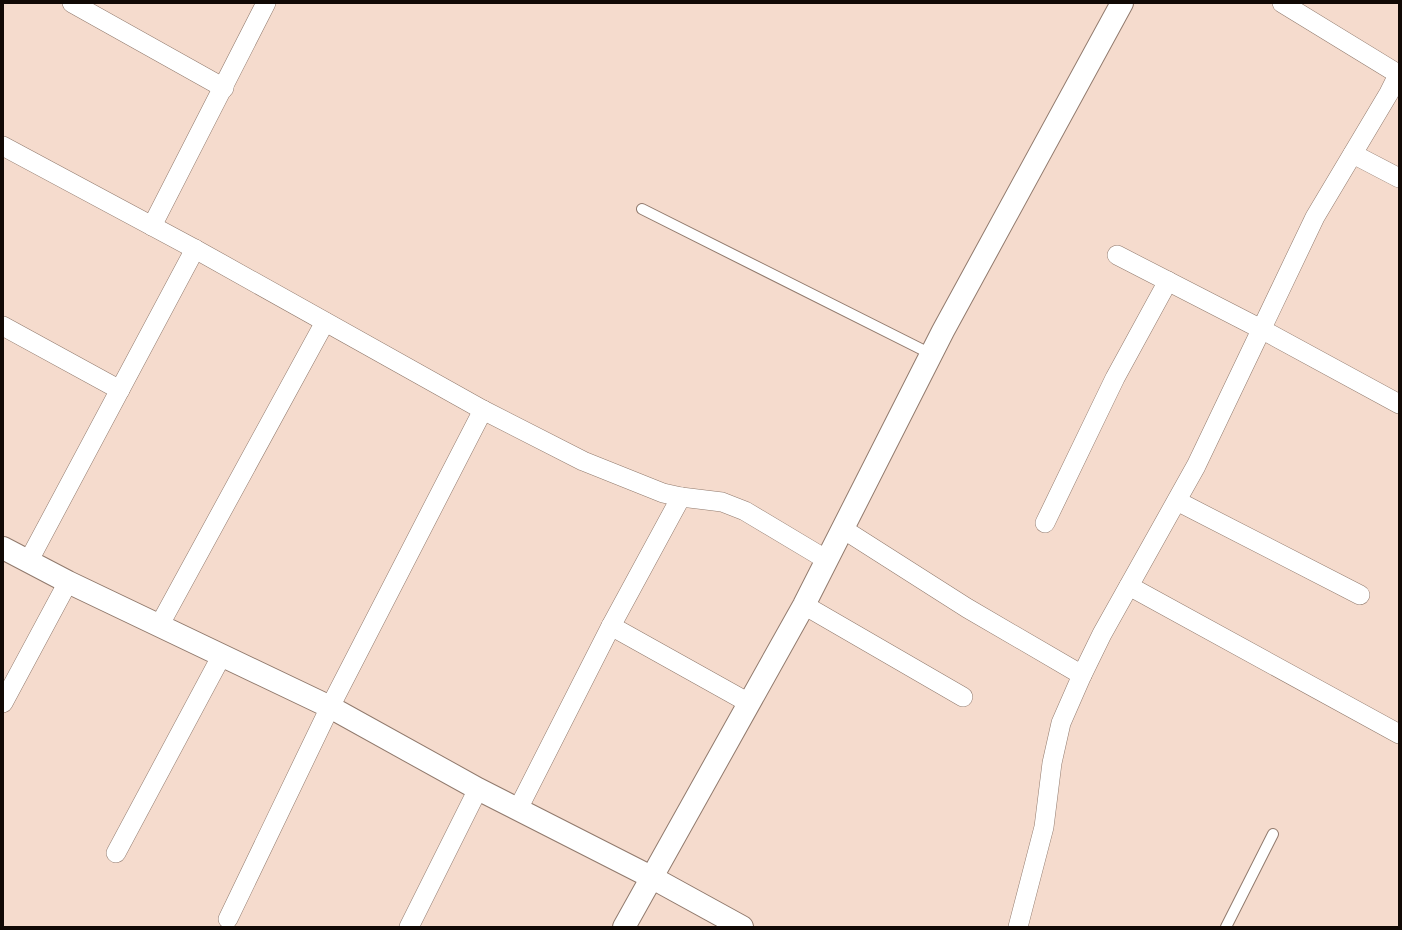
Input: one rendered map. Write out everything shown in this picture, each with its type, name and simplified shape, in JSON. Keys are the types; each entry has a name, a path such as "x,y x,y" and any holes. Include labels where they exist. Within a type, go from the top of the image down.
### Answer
{"street":[{"path":"72,3 224,88"},
{"path":"624,927 651,876 804,605 931,354 1122,3"},
{"path":"1018,927 1044,827 1052,763 1061,723 1082,675 1129,586 1196,466 1315,217 1399,73 1282,3"},
{"path":"152,226 224,88 264,4"},
{"path":"3,146 194,249 483,410 583,461 663,493 681,497 722,502 745,511 827,560"},
{"path":"1353,154 1399,178"},
{"path":"28,562 194,249"},
{"path":"1117,255 1261,329 1399,404"},
{"path":"1045,524 1115,378 1168,281"},
{"path":"159,626 325,322"},
{"path":"3,326 120,390"},
{"path":"228,919 330,707 483,410"},
{"path":"518,809 612,626 681,497"},
{"path":"1177,501 1360,595"},
{"path":"843,529 967,608 1082,675"},
{"path":"3,548 68,582 330,707 478,789 651,876 742,927"},
{"path":"3,702 68,582"},
{"path":"1129,586 1399,734"},
{"path":"804,605 963,697"},
{"path":"612,626 749,703"},
{"path":"116,853 222,655"},
{"path":"409,927 478,789"}],"lane":[{"path":"642,209 931,354"},
{"path":"1226,927 1272,834"}]}
